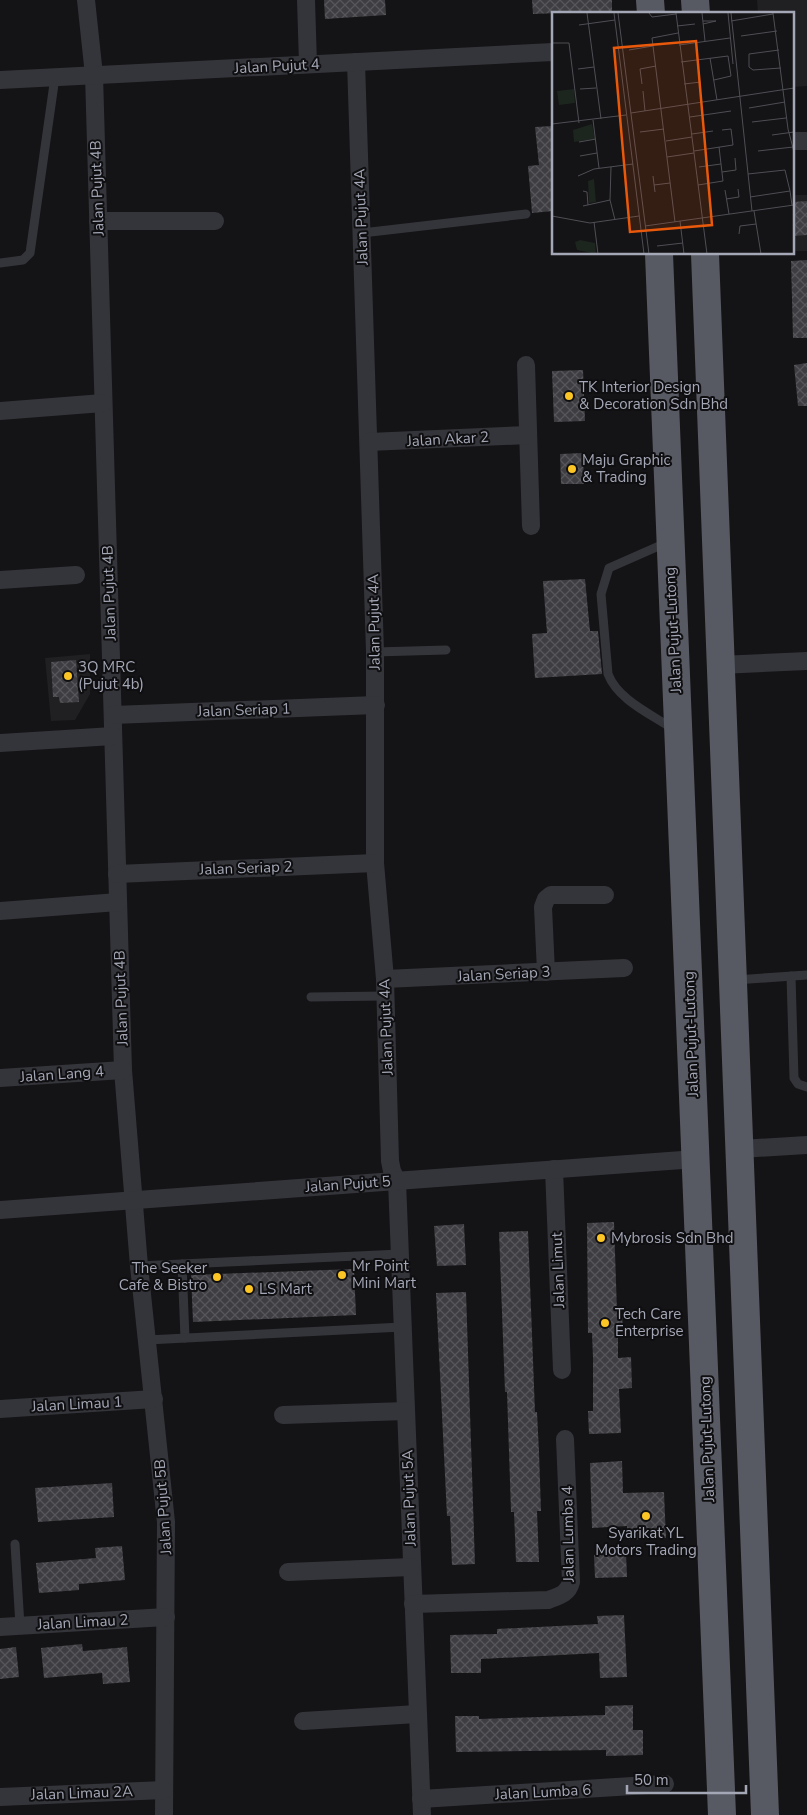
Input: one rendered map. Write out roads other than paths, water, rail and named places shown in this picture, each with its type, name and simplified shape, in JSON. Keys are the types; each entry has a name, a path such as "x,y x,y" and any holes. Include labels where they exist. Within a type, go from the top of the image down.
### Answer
{"highway":[{"name":"Jalan Pujut-Lutong","path":"659,255 669,541 722,1815"},
{"path":"705,255 765,1815"}],"street":[{"name":"Jalan Pujut 4B","path":"86,0 94,75 123,1070 134,1200"},
{"path":"306,0 308,64"},
{"name":"Jalan Pujut 4","path":"0,80 552,52"},
{"name":"Jalan Pujut 4A","path":"356,62 375,652 376,863 385,988 390,1161 397,1181"},
{"path":"794,141 807,141"},
{"path":"98,222 215,221"},
{"path":"526,365 531,526"},
{"path":"0,411 103,403"},
{"name":"Jalan Akar 2","path":"369,442 528,435"},
{"path":"0,580 76,575"},
{"path":"720,665 807,661"},
{"name":"Jalan Seriap 1","path":"112,715 376,705"},
{"path":"0,743 113,736"},
{"name":"Jalan Seriap 2","path":"117,874 376,863"},
{"path":"546,972 543,907 546,899 552,895 605,895"},
{"path":"0,911 118,902"},
{"name":"Jalan Seriap 3","path":"385,988 546,972 624,968"},
{"name":"Jalan Lang 4","path":"0,1078 123,1070"},
{"path":"740,1149 807,1145"},
{"name":"Jalan Pujut 5","path":"0,1210 696,1159"},
{"name":"Jalan Limut","path":"554,1170 562,1370"},
{"name":"Jalan Pujut 5A","path":"397,1181 422,1807"},
{"name":"Jalan Pujut 5B","path":"134,1200 139,1266 166,1522 164,1815"},
{"name":"Jalan Limau 1","path":"0,1408 154,1399"},
{"path":"283,1415 406,1410"},
{"name":"Jalan Lumba 4","path":"413,1604 548,1600 564,1594 571,1582 565,1439"},
{"path":"288,1572 411,1567"},
{"name":"Jalan Limau 2","path":"0,1626 166,1617"},
{"path":"303,1721 417,1714"},
{"name":"Jalan Lumba 6","path":"422,1807 665,1784"},
{"name":"Jalan Limau 2A","path":"0,1797 164,1790"}],"lane":[{"path":"0,263 23,260 30,253 55,77"},
{"path":"362,234 526,214"},
{"path":"669,541 609,568 601,594 608,674 611,683 618,692 678,732"},
{"path":"375,652 446,650"},
{"path":"734,980 807,975"},
{"path":"791,976 794,1078 798,1084 807,1086"},
{"path":"311,997 385,988"},
{"path":"139,1266 400,1254"},
{"path":"182,1264 185,1338"},
{"path":"147,1340 402,1328"},
{"path":"15,1544 20,1626"}],"place":[{"name":"TK Interior Design & Decoration Sdn Bhd","path":"569,396"},
{"name":"Maju Graphic & Trading","path":"572,469"},
{"name":"3Q MRC (Pujut 4b)","path":"68,676"},
{"name":"Mybrosis Sdn Bhd","path":"601,1238"},
{"name":"Mr Point Mini Mart","path":"342,1275"},
{"name":"The Seeker Cafe & Bistro","path":"217,1277"},
{"name":"LS Mart","path":"249,1289"},
{"name":"Tech Care Enterprise","path":"605,1323"},
{"name":"Syarikat YL Motors Trading","path":"646,1516"}]}
